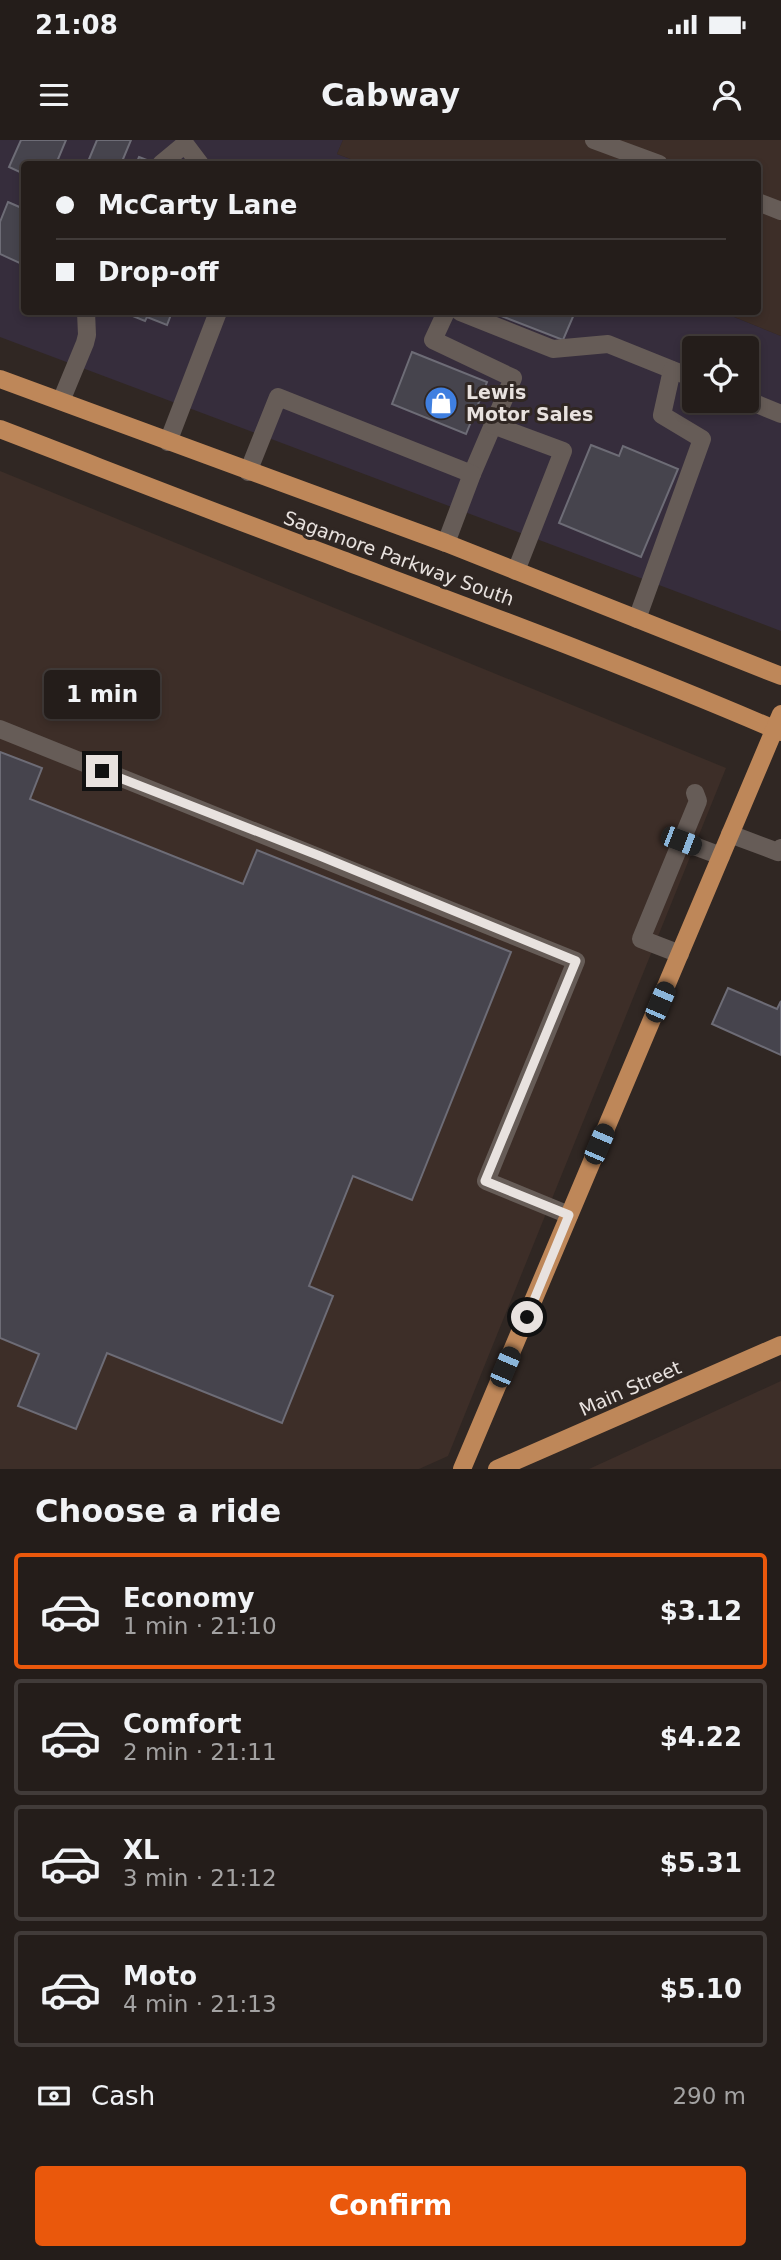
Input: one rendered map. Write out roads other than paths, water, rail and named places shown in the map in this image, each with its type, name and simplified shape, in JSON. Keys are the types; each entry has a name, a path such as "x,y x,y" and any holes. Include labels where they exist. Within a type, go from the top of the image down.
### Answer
{"main road":[{"name":"Sagamore Parkway South","path":"0,379 446,543 781,676"},
{"name":"Sagamore Parkway South","path":"0,429 779,725"},
{"path":"462,1469 730,834 779,725"},
{"name":"Main Street","path":"497,1469 781,1345"}],"lane":[{"path":"594,140 651,161"},
{"path":"165,161 185,144 198,161"},
{"path":"761,203 781,211"},
{"path":"61,401 85,343 86,315"},
{"path":"168,442 217,315"},
{"path":"445,315 433,340 513,378 446,543"},
{"path":"468,315 553,349 608,344 682,374"},
{"path":"637,619 702,439 662,415 672,370"},
{"path":"248,472 278,397 472,474"},
{"path":"759,405 781,414"},
{"path":"493,425 563,451 516,571"},
{"path":"0,729 576,961 485,1181 569,1215"},
{"path":"680,954 641,939 698,801 695,793"},
{"path":"730,834 778,852 781,848"},
{"path":"681,841 721,856"}],"place":[{"name":"Lewis Motor Sales","path":"441,403"}]}
